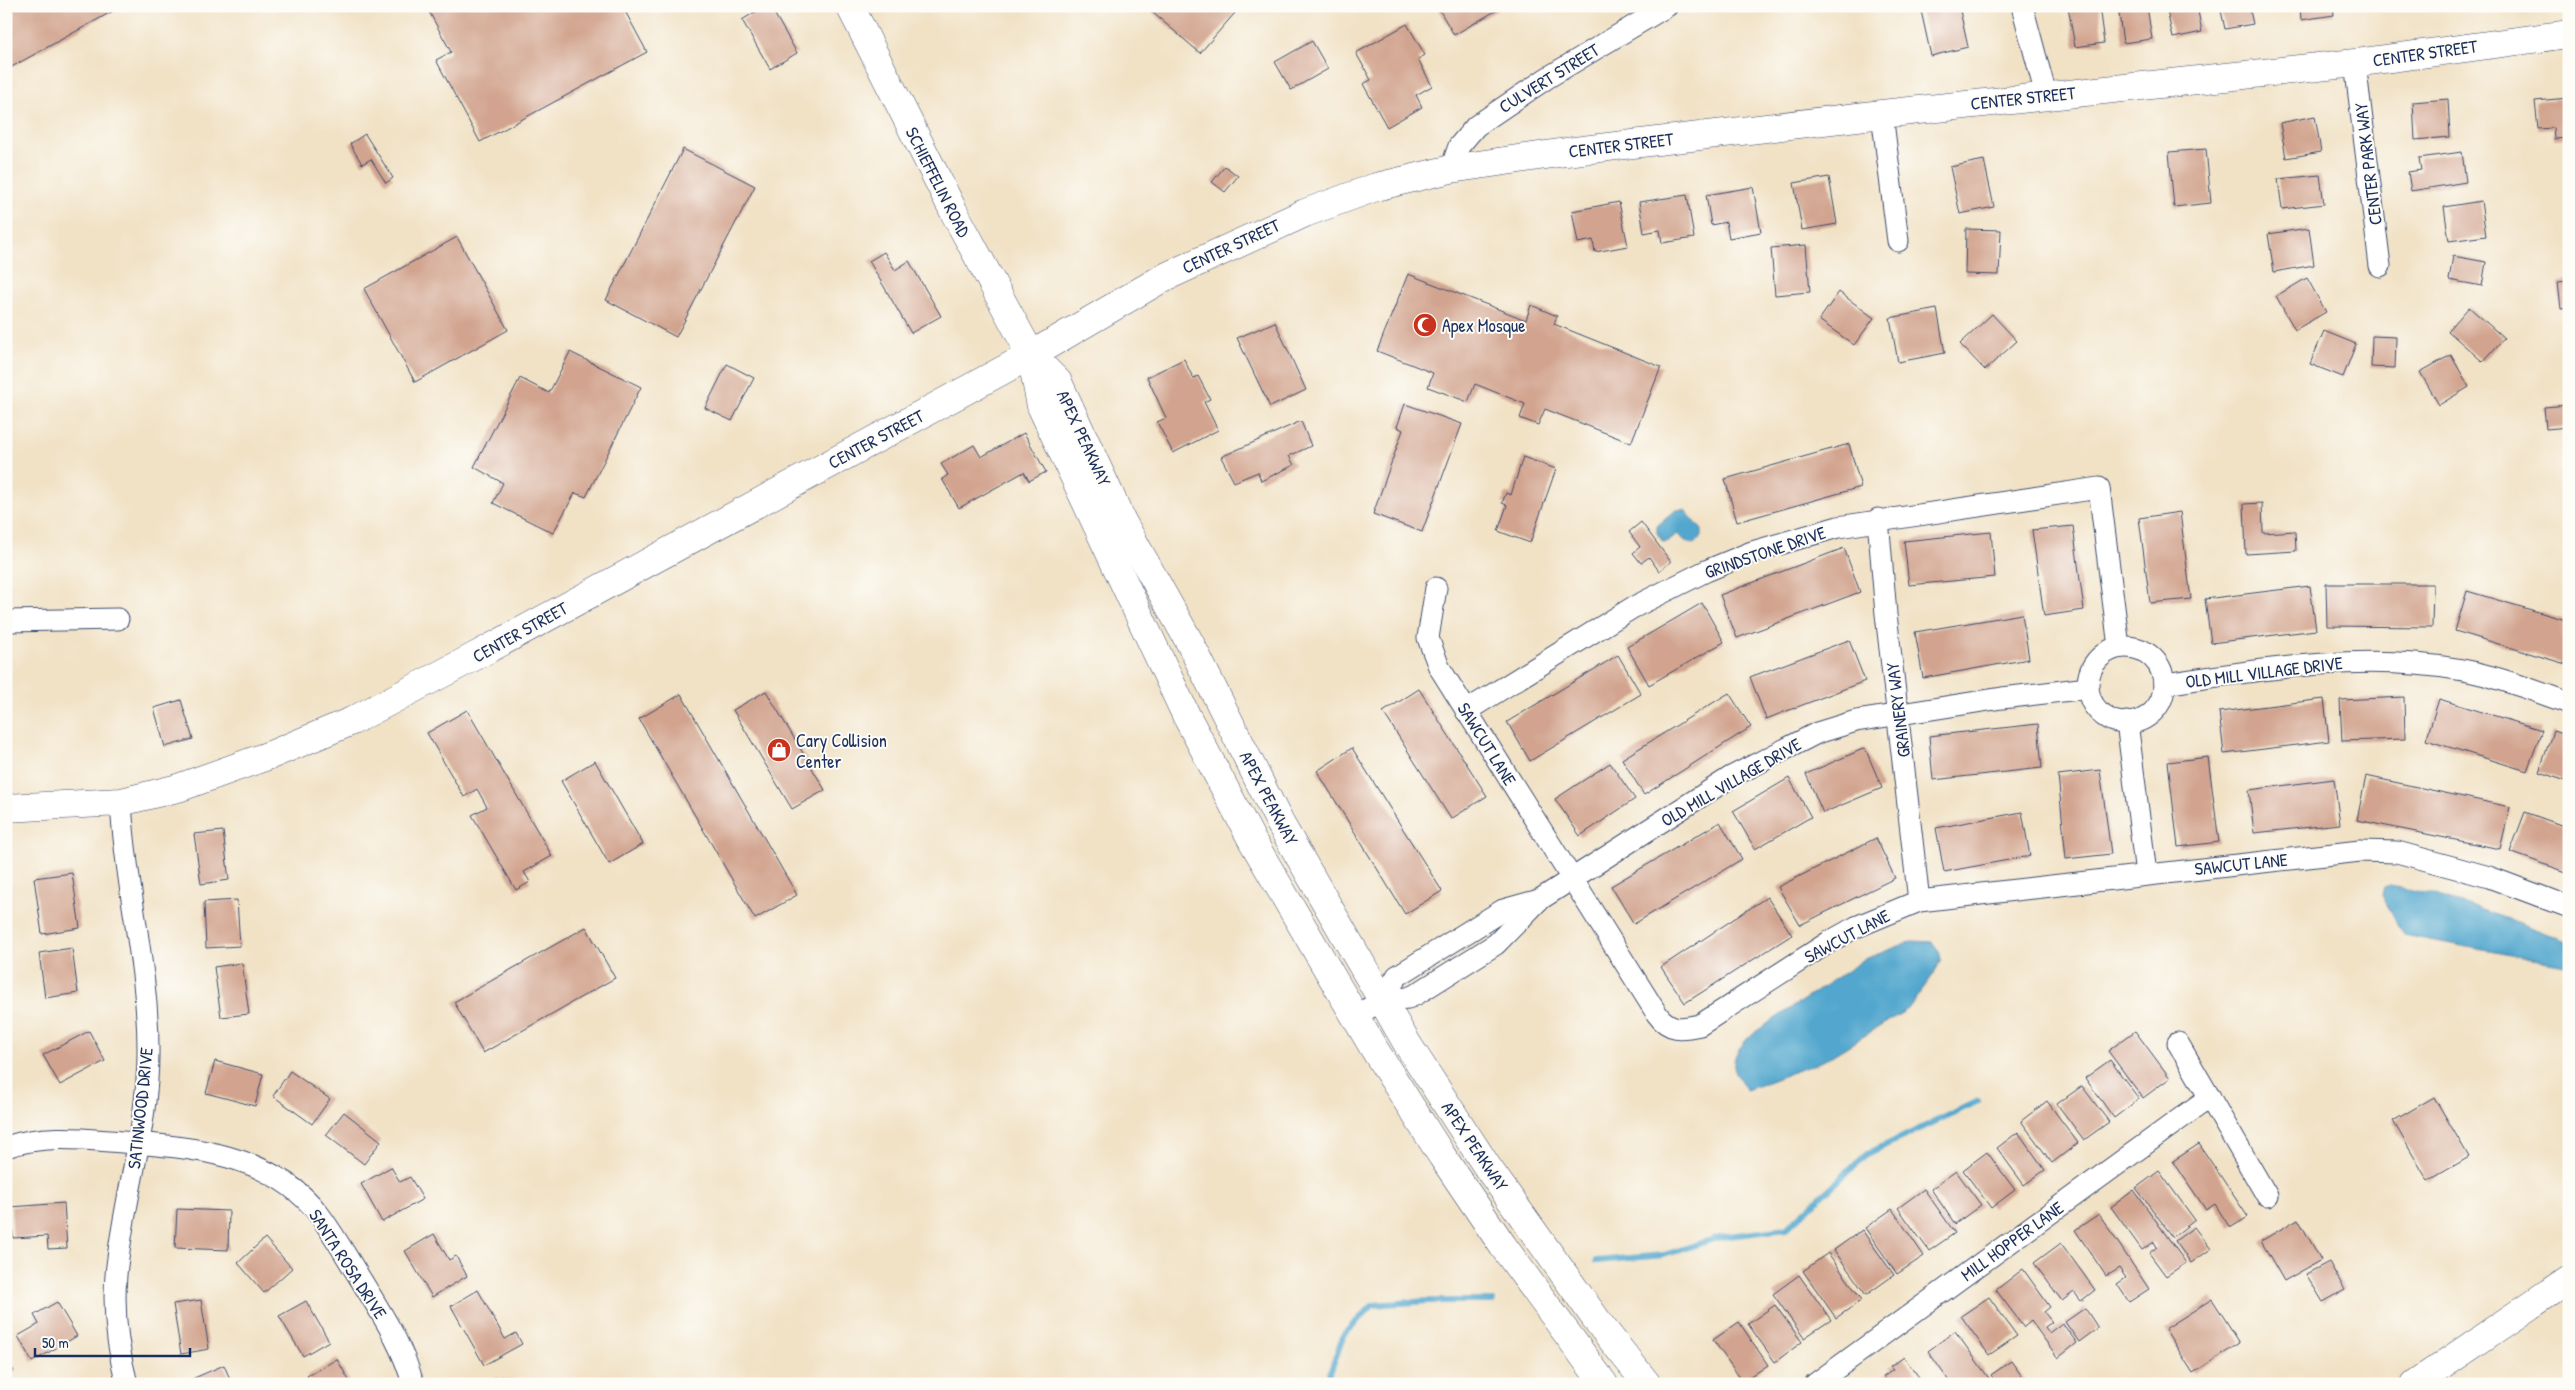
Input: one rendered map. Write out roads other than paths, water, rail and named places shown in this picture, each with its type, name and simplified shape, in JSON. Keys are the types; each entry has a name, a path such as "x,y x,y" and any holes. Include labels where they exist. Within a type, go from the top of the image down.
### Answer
{"main road":[{"name":"SCHIEFFELIN ROAD","path":"850,6 954,212 1031,355"},
{"name":"CENTER STREET","path":"6,808 121,802 178,788 240,766 352,720 470,659 1031,355 1163,278 1298,216 1376,187 1451,169 1566,152 2046,95 2355,63 2569,34"},
{"name":"APEX PEAKWAY","path":"1031,355 1058,382 1122,521 1190,644 1280,823 1408,1045 1488,1168 1601,1326 1647,1384"},
{"name":"APEX PEAKWAY","path":"1031,355 1040,406 1186,715 1253,842 1355,1016 1457,1177 1604,1384"},
{"path":"2415,1384 2569,1279"}],"street":[{"name":"CULVERT STREET","path":"1451,169 1459,146 1476,126 1540,83 1667,6"},
{"path":"2022,6 2046,95"},
{"name":"CENTER PARK WAY","path":"2355,63 2380,266"},
{"path":"1882,114 1898,241"},
{"name":"GRINDSTONE DRIVE","path":"1466,711 1632,608 1706,571 1752,552 1838,526 2098,488 2119,647"},
{"name":"GRAINERY WAY","path":"1878,519 1886,614 1920,901"},
{"name":"SAWCUT LANE","path":"1436,588 1428,638 1439,667 1574,879 1657,1014 1663,1022 1678,1029 1700,1025 1856,927 1920,901 2360,851 2397,852 2489,876 2569,907"},
{"path":"6,621 118,620"},
{"path":"2119,647 2135,648 2150,655 2160,668 2164,684 2162,696 2149,715 2128,722 2106,716 2097,709 2088,688 2089,677 2096,662 2109,651 2119,647"},
{"name":"OLD MILL VILLAGE DRIVE","path":"2164,684 2315,663 2391,662 2464,670 2498,678 2569,703"},
{"name":"OLD MILL VILLAGE DRIVE","path":"1355,1016 1383,1000 1397,976 1503,910 1539,900 1574,879 1683,806 1779,751 1817,733 1856,721 2088,688"},
{"path":"2128,722 2146,874"},
{"name":"SATINWOOD DRIVE","path":"121,802 146,1008 148,1054 140,1143 122,1226 116,1276 118,1330 126,1383"},
{"path":"2178,1043 2267,1196"},
{"name":"MILL HOPPER LANE","path":"1814,1384 2210,1097"},
{"name":"SANTA ROSA DRIVE","path":"6,1146 27,1140 58,1138 140,1143 235,1158 271,1173 299,1193 322,1218 407,1361 413,1384"}],"water":[{"path":"1676,510 1685,510 1702,530 1702,537 1694,544 1688,543 1677,534 1668,541 1663,542 1657,533 1657,526"},
{"path":"2390,886 2459,902 2569,942 2569,964 2564,965 2403,935 2382,895 2384,888"},
{"path":"1912,941 1932,942 1939,951 1941,959 1931,978 1908,1009 1825,1060 1747,1090 1736,1074 1734,1061 1740,1048 1752,1034 1865,959"}],"waterway":[{"path":"1596,1261 1664,1255 1720,1237 1786,1229 1867,1154 1978,1101"},
{"path":"1326,1384 1344,1334 1373,1305 1428,1301 1493,1301"}],"place":[{"name":"Apex Mosque","path":"1425,325"},
{"name":"Cary Collision Center","path":"779,750"}]}
